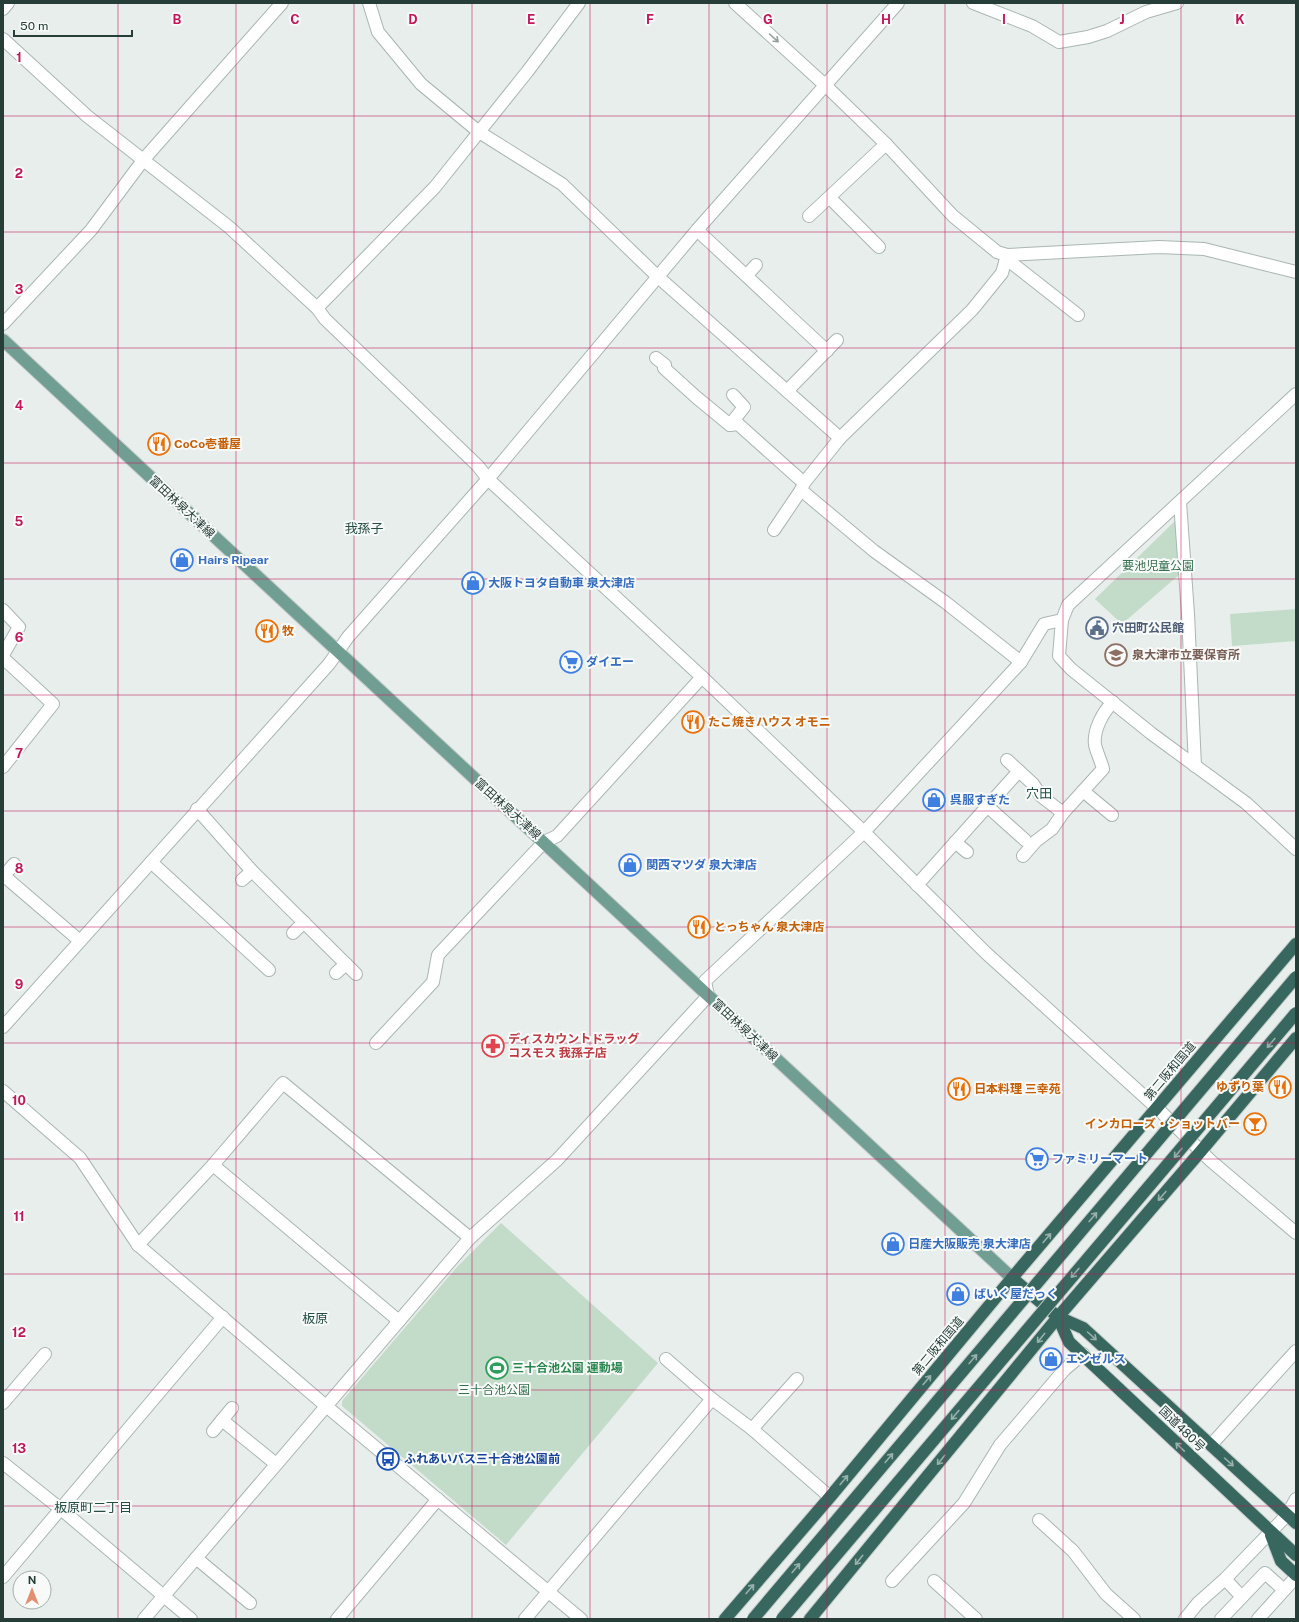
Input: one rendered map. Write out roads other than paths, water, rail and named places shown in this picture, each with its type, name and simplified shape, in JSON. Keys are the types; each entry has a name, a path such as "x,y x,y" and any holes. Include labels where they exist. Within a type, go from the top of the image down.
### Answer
{"highway":[{"name":"第二阪和国道","path":"725,1619 830,1497 1012,1278 1296,944"},
{"path":"753,1619 1296,977"},
{"path":"782,1619 1296,1013"},
{"path":"810,1619 1058,1317 1202,1151 1296,1038"},
{"name":"国道480号","path":"1012,1278 1058,1317 1083,1328 1296,1523"},
{"name":"国道480号","path":"1058,1317 1069,1342 1296,1555"},
{"path":"1270,1532 1281,1561 1296,1576"}],"main road":[{"name":"富田林泉大津線","path":"3,340 1012,1278"}],"street":[{"path":"3,9 8,3"},
{"path":"3,324 92,230 144,159 282,3"},
{"path":"369,3 378,32 421,84 479,132 562,184 657,276 840,438"},
{"path":"317,308 435,187 527,72 579,3"},
{"path":"734,3 826,86 886,144 953,216 997,252 1008,255 1159,247 1204,249 1296,272"},
{"path":"3,1027 329,664 348,637 488,479 657,276 898,3"},
{"path":"973,3 1032,26 1059,42 1088,37 1106,31 1146,12 1177,3"},
{"path":"3,39 87,116 144,159 229,227 317,308 331,324 478,466 488,479 702,677 864,832 986,954 1157,1108 1202,1151 1296,1233"},
{"path":"809,216 886,144"},
{"path":"830,198 879,246"},
{"path":"697,230 827,351"},
{"path":"1008,255 1013,264 1078,315"},
{"path":"774,530 802,487 840,438 972,310 1002,272 1008,255"},
{"path":"747,275 756,265"},
{"path":"787,391 837,340"},
{"path":"656,358 665,364 664,368 696,397 730,425 738,424 802,487 874,552 945,602 1021,662"},
{"path":"1296,394 1068,605 1062,620 1059,656 1072,669 1152,734 1246,803 1296,849"},
{"path":"730,425 744,407 733,395"},
{"path":"1180,502 1188,614 1195,766"},
{"path":"3,610 19,628 3,654"},
{"path":"144,1619 470,1238 557,1160 708,996 705,981 864,832 1021,662 1044,624 1062,620"},
{"path":"3,658 53,704 3,767"},
{"path":"376,1043 433,982 438,955 544,842 557,836 702,677"},
{"path":"1022,856 1036,841 1052,829 1063,813 1103,769 1095,745 1095,734 1105,710 1113,702"},
{"path":"1007,760 1033,784 1041,796 1063,813"},
{"path":"917,885 1019,771"},
{"path":"1083,791 1112,815"},
{"path":"987,806 1025,840"},
{"path":"198,809 252,871 356,974"},
{"path":"956,842 967,852"},
{"path":"151,862 269,970"},
{"path":"14,864 3,875 80,941"},
{"path":"242,880 252,871"},
{"path":"293,933 304,922"},
{"path":"336,973 346,964"},
{"path":"138,1245 213,1165 284,1083 470,1238"},
{"path":"3,1091 80,1158 138,1245 326,1406 581,1619"},
{"path":"213,1165 399,1321"},
{"path":"3,1577 223,1317"},
{"path":"1211,1445 1296,1351"},
{"path":"3,1403 45,1354"},
{"path":"892,1581 964,1503 1000,1445 1065,1369 1083,1354"},
{"path":"666,1359 712,1399 752,1429 830,1497"},
{"path":"752,1429 797,1379"},
{"path":"525,1619 712,1399"},
{"path":"213,1431 232,1408"},
{"path":"222,1420 276,1464"},
{"path":"3,1463 61,1509 191,1619"},
{"path":"337,1619 438,1499"},
{"path":"1185,1619 1198,1603 1225,1579 1287,1514 1296,1499"},
{"path":"1039,1520 1074,1550 1106,1594 1134,1619"},
{"path":"196,1558 250,1603"},
{"path":"1221,1619 1266,1573 1284,1590"},
{"path":"1258,1619 1296,1576"},
{"path":"1225,1579 1242,1597"},
{"path":"934,1581 976,1619"}],"place":[{"name":"CoCo壱番屋","path":"159,444"},
{"name":"Hairs Ripear","path":"182,560"},
{"name":"大阪トヨタ自動車 泉大津店","path":"473,583"},
{"name":"穴田町公民館","path":"1097,628"},
{"name":"牧","path":"267,631"},
{"name":"泉大津市立要保育所","path":"1116,655"},
{"name":"ダイエー","path":"571,662"},
{"name":"たこ焼きハウス オモニ","path":"693,722"},
{"name":"呉服すぎた","path":"934,800"},
{"name":"関西マツダ 泉大津店","path":"630,865"},
{"name":"とっちゃん 泉大津店","path":"699,927"},
{"name":"ディスカウントドラッグ コスモス 我孫子店","path":"493,1046"},
{"name":"ゆずり葉","path":"1280,1087"},
{"name":"日本料理 三幸苑","path":"959,1089"},
{"name":"インカローズ・ショットバー","path":"1255,1124"},
{"name":"ファミリーマート","path":"1037,1159"},
{"name":"日産大阪販売 泉大津店","path":"893,1244"},
{"name":"ばいく屋だっく","path":"958,1294"},
{"name":"エンゼルス","path":"1051,1359"},
{"name":"三十合池公園 運動場","path":"497,1368"},
{"name":"ふれあいバス三十合池公園前","path":"388,1459"}],"district":[{"name":"我孫子","path":"364,528"},
{"name":"穴田","path":"1039,793"},
{"name":"板原","path":"315,1318"},
{"name":"板原町二丁目","path":"93,1507"}],"park label":[{"name":"要池児童公園","path":"1158,566"},
{"name":"三十合池公園","path":"494,1390"}]}
